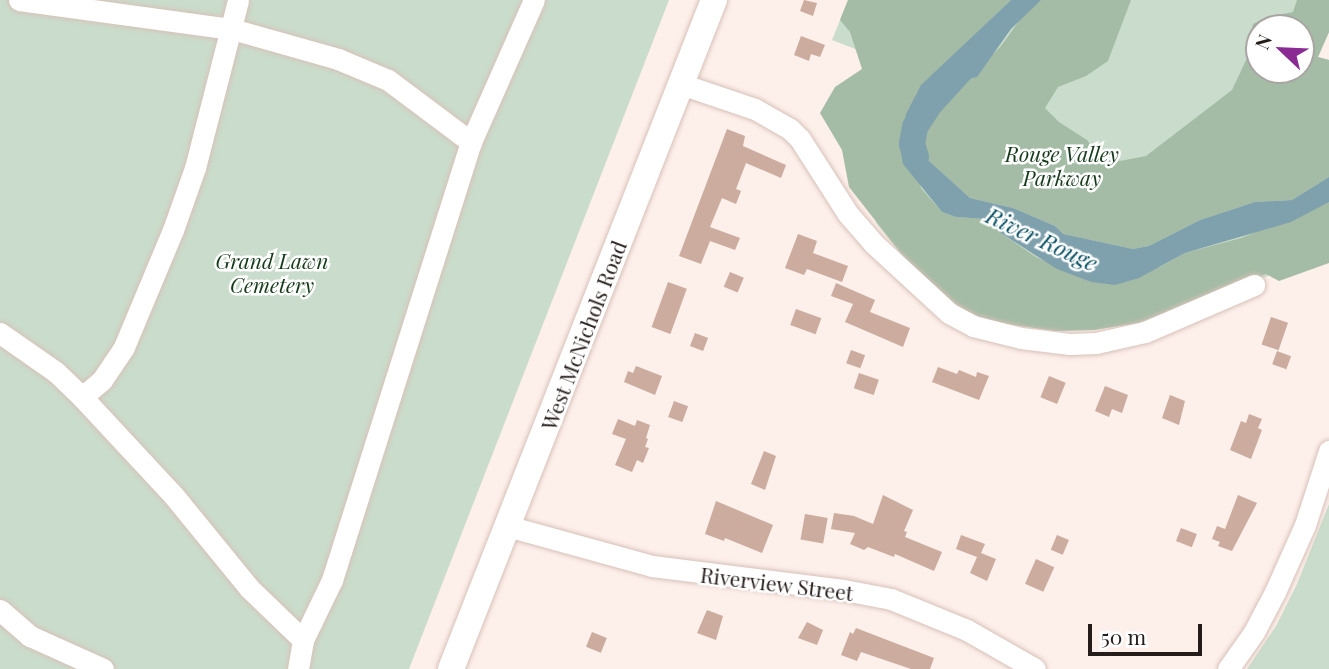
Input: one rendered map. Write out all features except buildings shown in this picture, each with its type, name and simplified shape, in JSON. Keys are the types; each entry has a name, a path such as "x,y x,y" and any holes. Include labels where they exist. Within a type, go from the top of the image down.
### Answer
{"main road":[{"name":"West McNichols Road","path":"450,669 714,0"}],"street":[{"path":"19,0 232,29 338,58 388,80 471,142"},
{"path":"82,397 102,380 124,347 173,230 195,168 238,0"},
{"path":"298,669 303,640 331,580 471,142 534,0"},
{"path":"681,84 755,109 790,129 800,139 848,214 873,243 949,313 973,326 1021,338 1096,344 1145,332 1254,285"},
{"path":"0,333 56,372 82,397 174,496 249,588 303,640"},
{"path":"1228,669 1254,632 1290,562 1329,451"},
{"name":"Riverview Street","path":"508,526 652,566 844,590 891,599 967,630 1035,669"},
{"path":"0,610 30,636 103,669"}],"green space":[{"name":"Grand Lawn Cemetery","path":"0,0 669,0 409,669 0,669"},
{"name":"Rouge Valley Parkway","path":"848,0 1329,0 1329,32 1318,57 1329,60 1329,254 1138,323 1094,330 1055,331 918,275 876,223 897,65 832,40"},
{"path":"848,0 1011,0 947,61 906,114 921,188 942,212 956,217 986,219 999,232 1036,257 1091,282 1160,267 1185,253 1241,238 1329,202 1329,263 1279,281 1266,274 1138,323 1094,330 1055,331 971,319 918,275 849,187 842,150 820,113 835,87 862,69 850,32 840,20"},
{"path":"1041,0 1131,0 1108,61 1086,76 1058,87 1045,108 1059,122 1087,140 1097,153 1120,161 1146,156 1232,90 1245,62 1245,84 1315,84 1315,14 1283,14 1293,12 1297,0 1329,0 1329,32 1318,57 1329,60 1329,177 1292,200 1255,202 1200,220 1149,246 1133,249 1062,234 1055,226 1013,208 970,198 917,150 917,113 925,97 938,85 954,80 966,82 1001,46 1024,14"},
{"path":"1329,504 1329,669 1247,669 1276,626 1297,584"}],"water":[{"path":"1011,0 1041,0 1011,29 977,77 938,85 925,97 917,113 917,150 970,198 1013,208 1055,226 1063,234 1133,249 1149,246 1200,220 1255,202 1292,200 1329,177 1329,202 1291,222 1185,253 1139,278 1115,285 1091,282 1057,269 999,232 986,219 956,217 942,212 903,164 900,146 906,114 921,85"}],"waterway":[{"name":"River Rouge","path":"916,157 912,144 915,127 930,104 973,57"}]}
